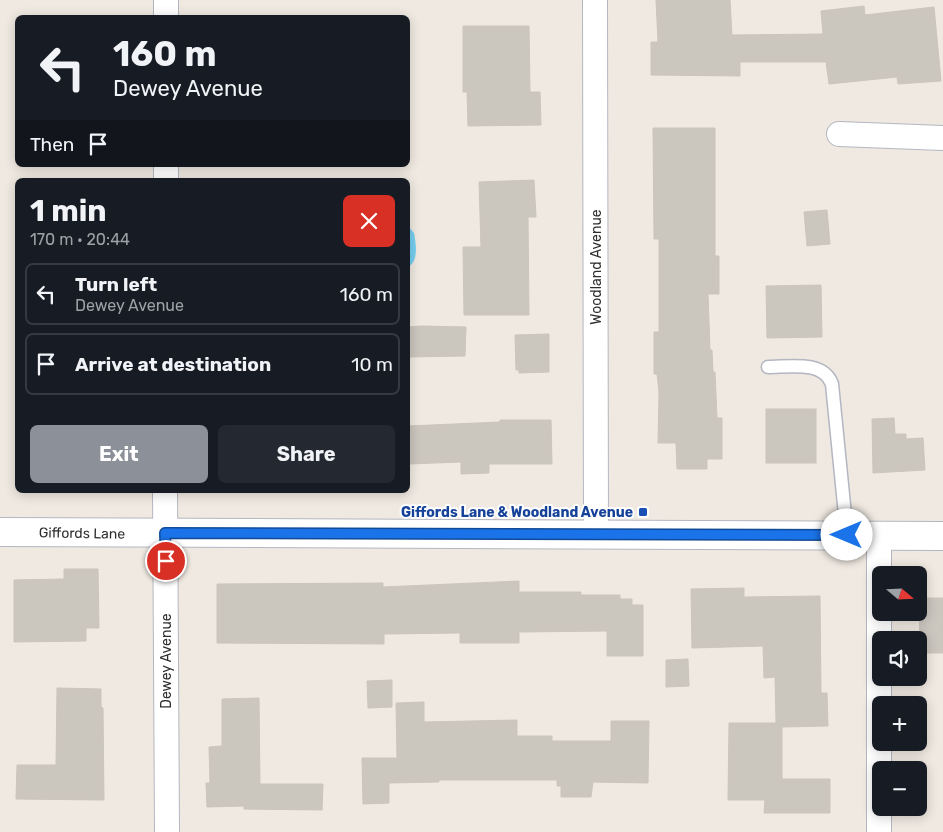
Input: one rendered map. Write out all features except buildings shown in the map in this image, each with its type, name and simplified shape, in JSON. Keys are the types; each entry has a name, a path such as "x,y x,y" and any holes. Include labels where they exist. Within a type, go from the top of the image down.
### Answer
{"street":[{"path":"166,0 166,15"},
{"name":"Woodland Avenue","path":"595,0 596,534"},
{"path":"839,134 943,138"},
{"name":"Dewey Avenue","path":"166,493 167,832"},
{"name":"Giffords Lane","path":"0,532 943,536"},
{"path":"879,535 879,832"}],"lane":[{"path":"768,367 811,367 821,370 829,376 832,384 847,535"}],"water":[{"path":"410,228 414,233 416,247 414,261 411,264"}],"place":[{"name":"Giffords Lane & Woodland Avenue","path":"643,512"}],"route":[{"path":"166,561 165,533 847,535"}]}
